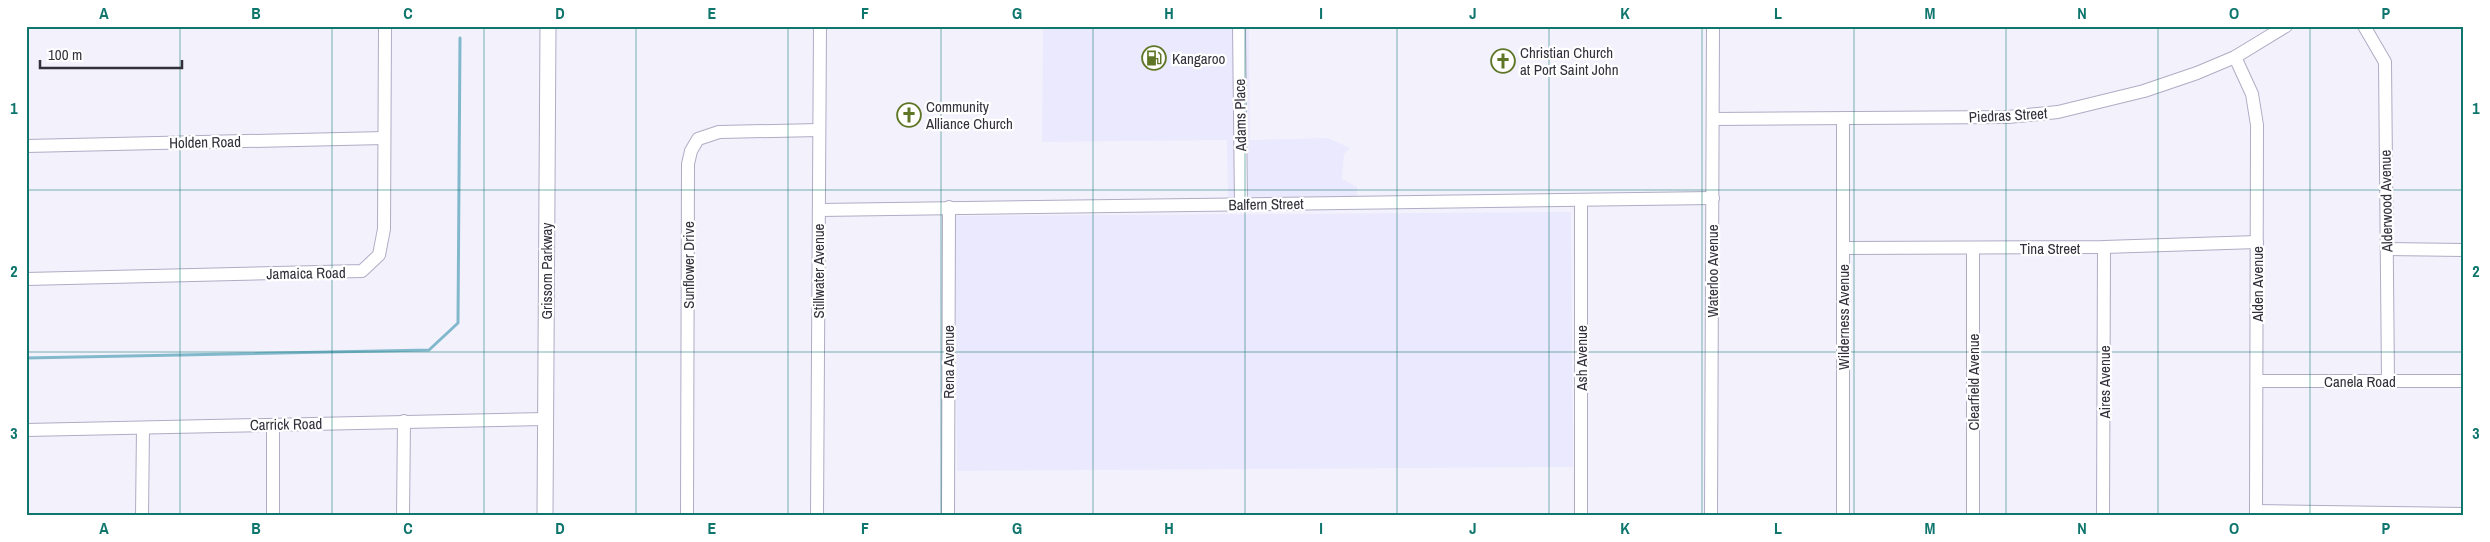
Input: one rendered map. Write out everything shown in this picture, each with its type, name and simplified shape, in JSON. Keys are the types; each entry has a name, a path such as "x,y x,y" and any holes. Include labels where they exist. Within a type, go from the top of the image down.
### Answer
{"main road":[{"name":"Grissom Parkway","path":"545,516 548,26"}],"street":[{"name":"Jamaica Road","path":"26,279 362,271 380,255 384,229 385,26"},
{"name":"Stillwater Avenue","path":"816,516 820,26"},
{"name":"Adams Place","path":"1239,26 1241,204"},
{"name":"Waterloo Avenue","path":"1711,516 1712,26"},
{"name":"Piedras Street","path":"1713,120 2008,117 2058,112 2144,92 2235,57 2286,26"},
{"name":"Alderwood Avenue","path":"2364,26 2384,62 2388,381"},
{"name":"Alden Avenue","path":"2235,57 2252,94 2257,125 2256,513"},
{"name":"Wilderness Avenue","path":"1843,118 1843,516"},
{"name":"Sunflower Drive","path":"687,516 688,164 691,152 698,139 719,132 819,130"},
{"name":"Holden Road","path":"26,146 384,138"},
{"name":"Balfern Street","path":"819,210 1713,198"},
{"name":"Ash Avenue","path":"1581,200 1581,516"},
{"name":"Rena Avenue","path":"948,516 949,208"},
{"name":"Tina Street","path":"1843,248 2104,247 2256,242"},
{"name":"Aires Avenue","path":"2104,247 2104,516"},
{"name":"Clearfield Avenue","path":"1973,248 1973,516"},
{"path":"2387,249 2464,250"},
{"name":"Canela Road","path":"2257,381 2464,381"},
{"name":"Carrick Road","path":"26,430 545,419"},
{"path":"403,516 404,421"},
{"path":"272,516 273,425"},
{"path":"142,516 143,428"},
{"path":"2256,513 2464,514"}],"shaded area":[{"path":"1043,26 1235,26 1236,199 1228,199 1227,140 1042,142"},
{"path":"1244,26 1249,26 1250,140 1328,138 1350,148 1344,154 1342,179 1357,187 1357,197 1246,199"},
{"path":"1571,212 1573,467 957,471 955,216"}],"waterway":[{"path":"26,358 429,350 458,323 460,38"}],"place":[{"name":"Kangaroo","path":"1154,58"},
{"name":"Christian Church at Port Saint John","path":"1503,61"},
{"name":"Community Alliance Church","path":"909,115"}]}
